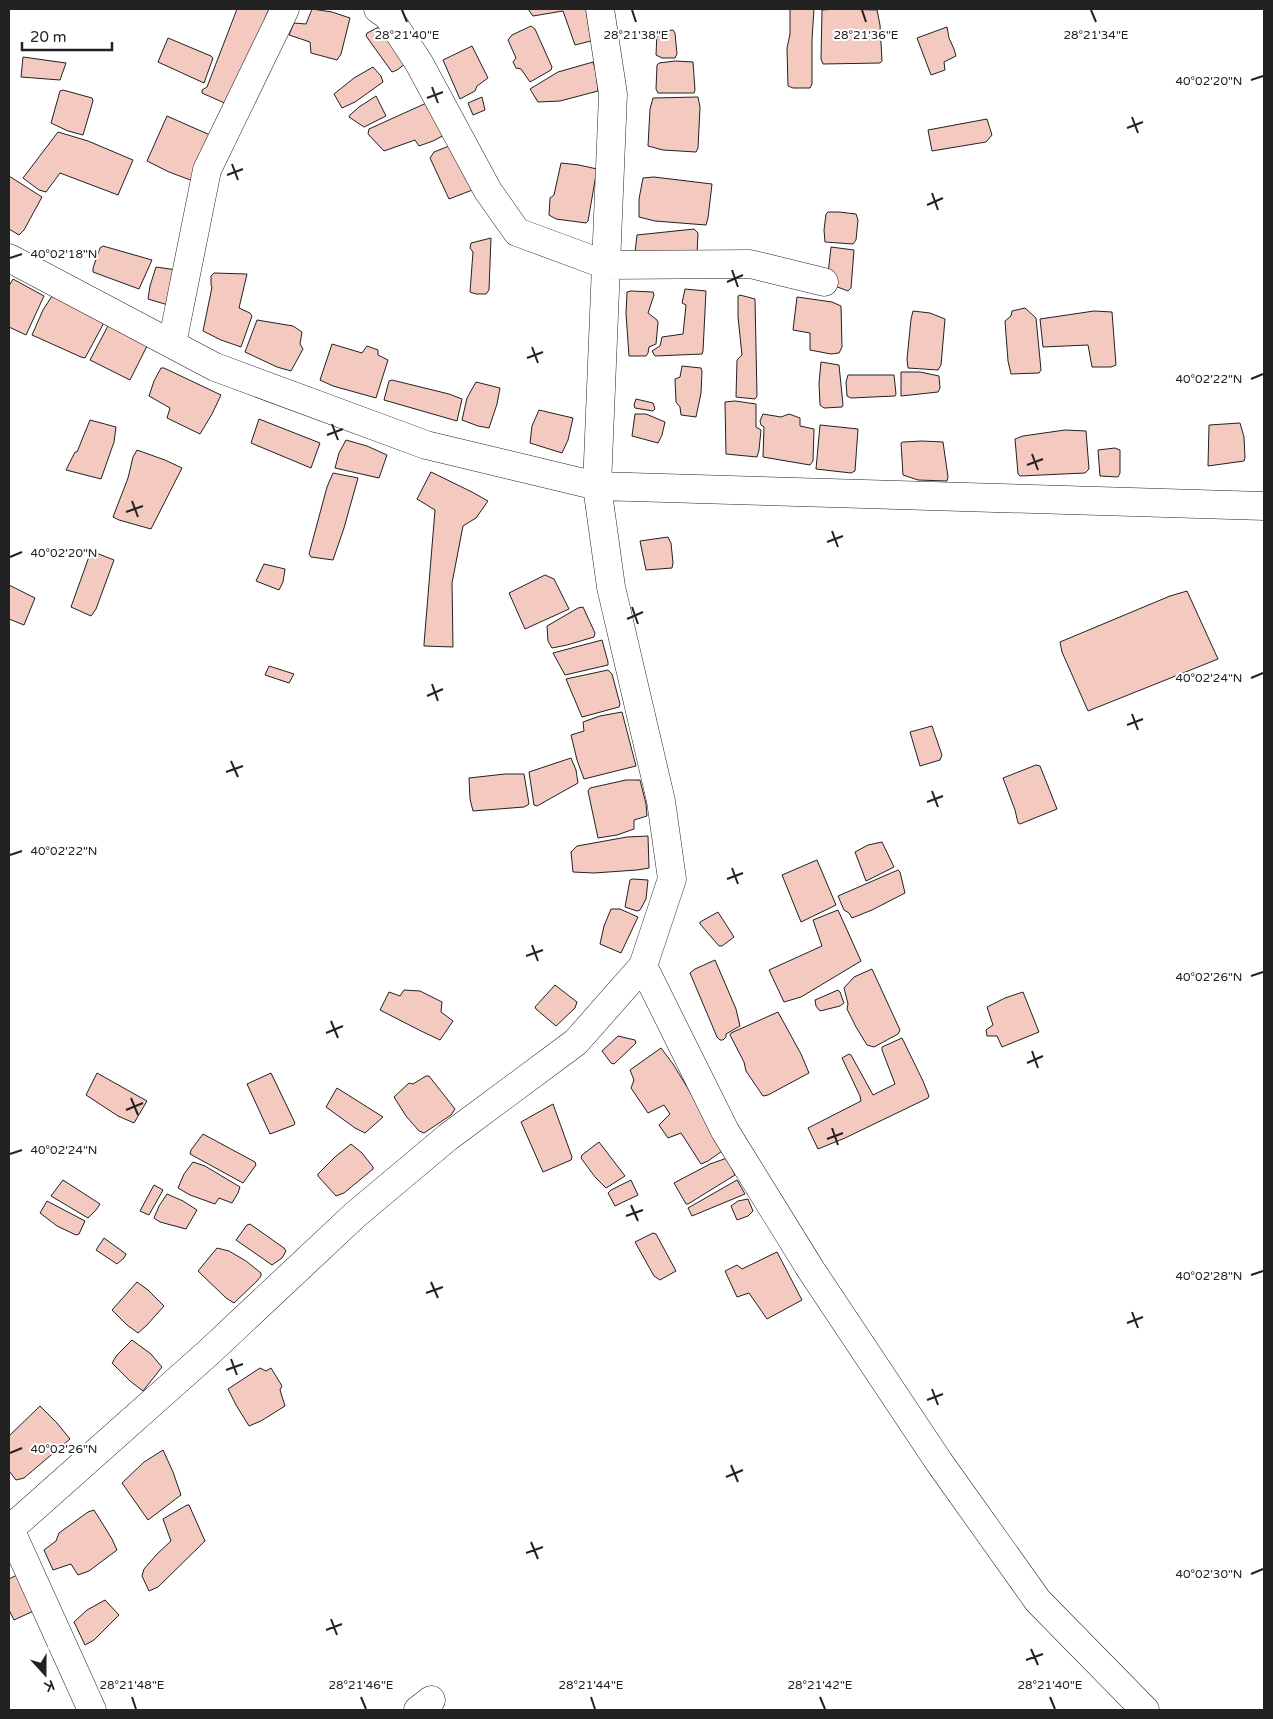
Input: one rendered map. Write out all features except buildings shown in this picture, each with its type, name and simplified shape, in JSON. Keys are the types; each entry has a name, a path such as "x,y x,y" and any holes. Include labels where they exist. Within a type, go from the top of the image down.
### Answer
{"street":[{"path":"172,344 207,170 285,9"},
{"path":"378,9 388,16 419,63 488,191 517,232 606,265 750,264 824,282"},
{"path":"92,1710 10,1529 208,1353 355,1215 448,1137 576,1042 643,966 672,879 661,801 611,587 597,486 613,94 600,9"},
{"path":"9,258 215,367 426,444 597,486 1264,506"},
{"path":"643,966 725,1131 811,1270 929,1446 1038,1601 1146,1710"}]}
